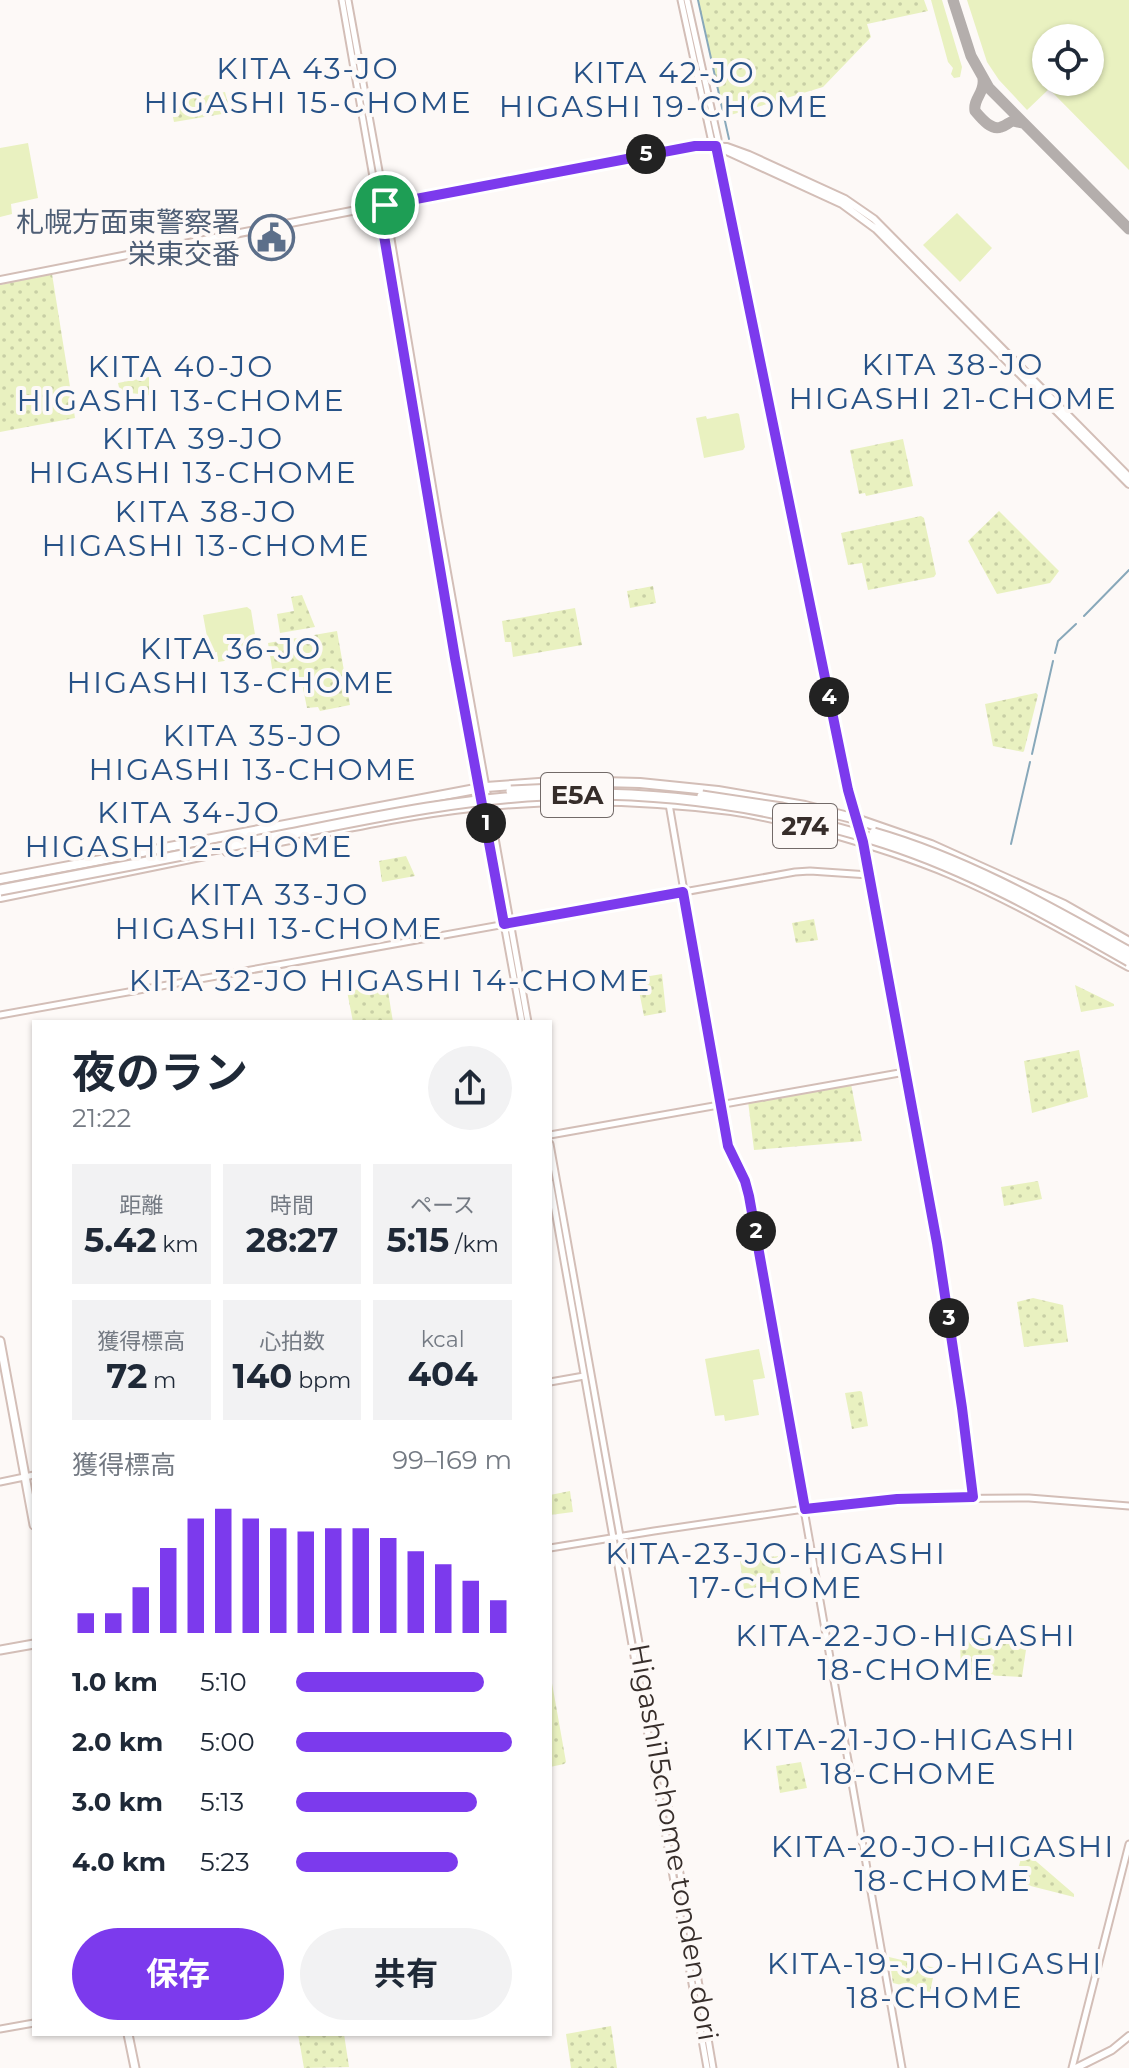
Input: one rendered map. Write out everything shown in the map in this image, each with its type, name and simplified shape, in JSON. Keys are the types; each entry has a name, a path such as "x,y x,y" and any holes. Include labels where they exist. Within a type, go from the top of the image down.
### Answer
{"highway":[{"name":"274","path":"0,885 483,787 566,781 654,784 805,806 856,819 931,845 1051,899 1129,942"},
{"name":"E5A","path":"0,885 459,796 546,789 662,791 782,808 886,836 963,865 1010,887 1129,952"},
{"name":"E5A","path":"0,885 460,803 546,795 661,797 781,815 895,846 961,871 1007,893 1129,964"},
{"name":"274","path":"0,897 421,813 572,802 669,804 733,810 863,842 946,872 995,894 1129,964"}],"main road":[{"path":"0,280 695,146 727,147 861,209 893,237 1129,484"},
{"path":"1058,409 1129,477"},
{"path":"0,1341 32,1514"},
{"path":"0,1650 32,1644"},
{"path":"128,2036 135,2068"},
{"path":"1074,2068 1112,2050 1129,2036"}],"street":[{"path":"342,0 382,205"},
{"path":"348,0 418,444 528,1020"},
{"path":"684,0 718,139 716,146 826,683 863,842 952,1336 973,1497"},
{"path":"669,804 728,1146 749,1196 902,2068"},
{"path":"0,1015 795,872 869,875"},
{"path":"508,923 522,1020"},
{"path":"552,1135 905,1072"},
{"name":"Higashi15chome tonden dori","path":"552,1156 710,2068"},
{"name":"Higashi15chome tonden dori","path":"552,1192 588,1374"},
{"path":"552,1382 588,1374"},
{"path":"0,1482 32,1475"},
{"path":"552,1548 805,1509 897,1499 1029,1498 1129,1506"},
{"path":"1074,2068 1129,1844"},
{"path":"0,2029 32,2023"}],"green space":[{"path":"698,0 924,0 928,11 867,24 871,37 823,87 724,117"},
{"path":"931,0 942,0 962,67 960,77 954,78 951,74 953,68 948,62"},
{"path":"967,0 1129,0 1129,170 1056,96 1104,96 1104,24 1032,24 1032,96 1042,96 1027,110 987,62"},
{"path":"225,92 228,113 174,122 170,103"},
{"path":"28,143 38,198 11,204 12,214 0,217 0,148"},
{"path":"957,213 992,248 960,282 923,245"},
{"path":"52,274 75,418 0,432 0,285"},
{"path":"149,377 149,395 120,392 118,383"},
{"path":"737,413 745,447 743,450 704,458 696,418"},
{"path":"903,439 913,486 866,496 865,493 859,494 850,450"},
{"path":"999,511 1059,571 1050,583 997,594 968,541"},
{"path":"921,516 924,518 936,574 934,577 868,590 862,563 848,565 841,533"},
{"path":"653,586 656,603 630,608 627,591"},
{"path":"302,595 315,627 280,633 277,614 294,611 291,597"},
{"path":"247,607 251,610 257,647 236,650 237,659 218,662 217,652 210,653 203,615"},
{"path":"575,608 582,645 513,657 511,642 505,642 502,621"},
{"path":"337,631 350,705 320,711 318,707 307,708 301,678 295,679 293,670 273,674 268,643"},
{"path":"1036,693 1024,751 993,746 985,704"},
{"path":"406,856 415,876 382,882 379,861"},
{"path":"814,919 818,940 796,943 792,923"},
{"path":"662,974 666,1012 644,1016 638,978"},
{"path":"387,985 393,1020 353,1020 347,991"},
{"path":"1075,985 1114,1004 1114,1006 1081,1012"},
{"path":"1079,1050 1088,1097 1032,1113 1024,1061"},
{"path":"851,1084 862,1141 754,1150 748,1101"},
{"path":"1038,1181 1042,1199 1004,1206 1001,1187"},
{"path":"1033,1298 1063,1305 1068,1342 1024,1347 1017,1302"},
{"path":"759,1349 765,1378 753,1380 759,1415 725,1421 724,1415 715,1416 705,1359"},
{"path":"860,1391 868,1426 852,1429 845,1393"},
{"path":"570,1491 573,1512 552,1515 552,1495"},
{"path":"778,1556 782,1584 744,1589 740,1561"},
{"path":"960,1638 1027,1643 1022,1677 961,1674"},
{"path":"552,1683 566,1762 552,1767"},
{"path":"801,1762 807,1788 780,1793 776,1766"},
{"path":"1023,1850 1074,1894 1074,1897 1015,1882"},
{"path":"889,1957 935,1968 930,1992 893,1983"},
{"path":"611,2026 617,2068 571,2068 566,2034"},
{"path":"298,2036 344,2036 349,2067 304,2068"}],"waterway":[{"path":"698,0 729,139"},
{"path":"1084,616 1129,570"},
{"path":"1055,653 1058,641 1076,624"},
{"path":"1032,754 1053,661"},
{"path":"1011,844 1030,762"}],"taxiway":[{"path":"953,0 971,56 989,88 1129,229"},
{"path":"983,79 975,106 980,117 997,128 1013,121 1022,123"}],"place":[{"name":"札幌方面東警察署 栄東交番","path":"271,238"}],"district":[{"name":"KITA 43-JO HIGASHI 15-CHOME","path":"308,86"},
{"name":"KITA 42-JO HIGASHI 19-CHOME","path":"664,90"},
{"name":"KITA 38-JO HIGASHI 21-CHOME","path":"953,382"},
{"name":"KITA 40-JO HIGASHI 13-CHOME","path":"181,384"},
{"name":"KITA 39-JO HIGASHI 13-CHOME","path":"193,456"},
{"name":"KITA 38-JO HIGASHI 13-CHOME","path":"206,529"},
{"name":"KITA 36-JO HIGASHI 13-CHOME","path":"231,666"},
{"name":"KITA 35-JO HIGASHI 13-CHOME","path":"253,753"},
{"name":"KITA 34-JO HIGASHI 12-CHOME","path":"189,830"},
{"name":"KITA 33-JO HIGASHI 13-CHOME","path":"279,912"},
{"name":"KITA 32-JO HIGASHI 14-CHOME","path":"390,981"},
{"name":"KITA-23-JO-HIGASHI 17-CHOME","path":"776,1571"},
{"name":"KITA-22-JO-HIGASHI 18-CHOME","path":"906,1653"},
{"name":"KITA-21-JO-HIGASHI 18-CHOME","path":"909,1757"},
{"name":"KITA-20-JO-HIGASHI 18-CHOME","path":"943,1864"},
{"name":"KITA-19-JO-HIGASHI 18-CHOME","path":"935,1981"}],"route":[{"path":"695,146 716,146 848,790 870,877 937,1243 973,1497 897,1499 805,1509 749,1196 728,1146 683,892 504,924 418,444 379,206 385,205 695,146"}]}
